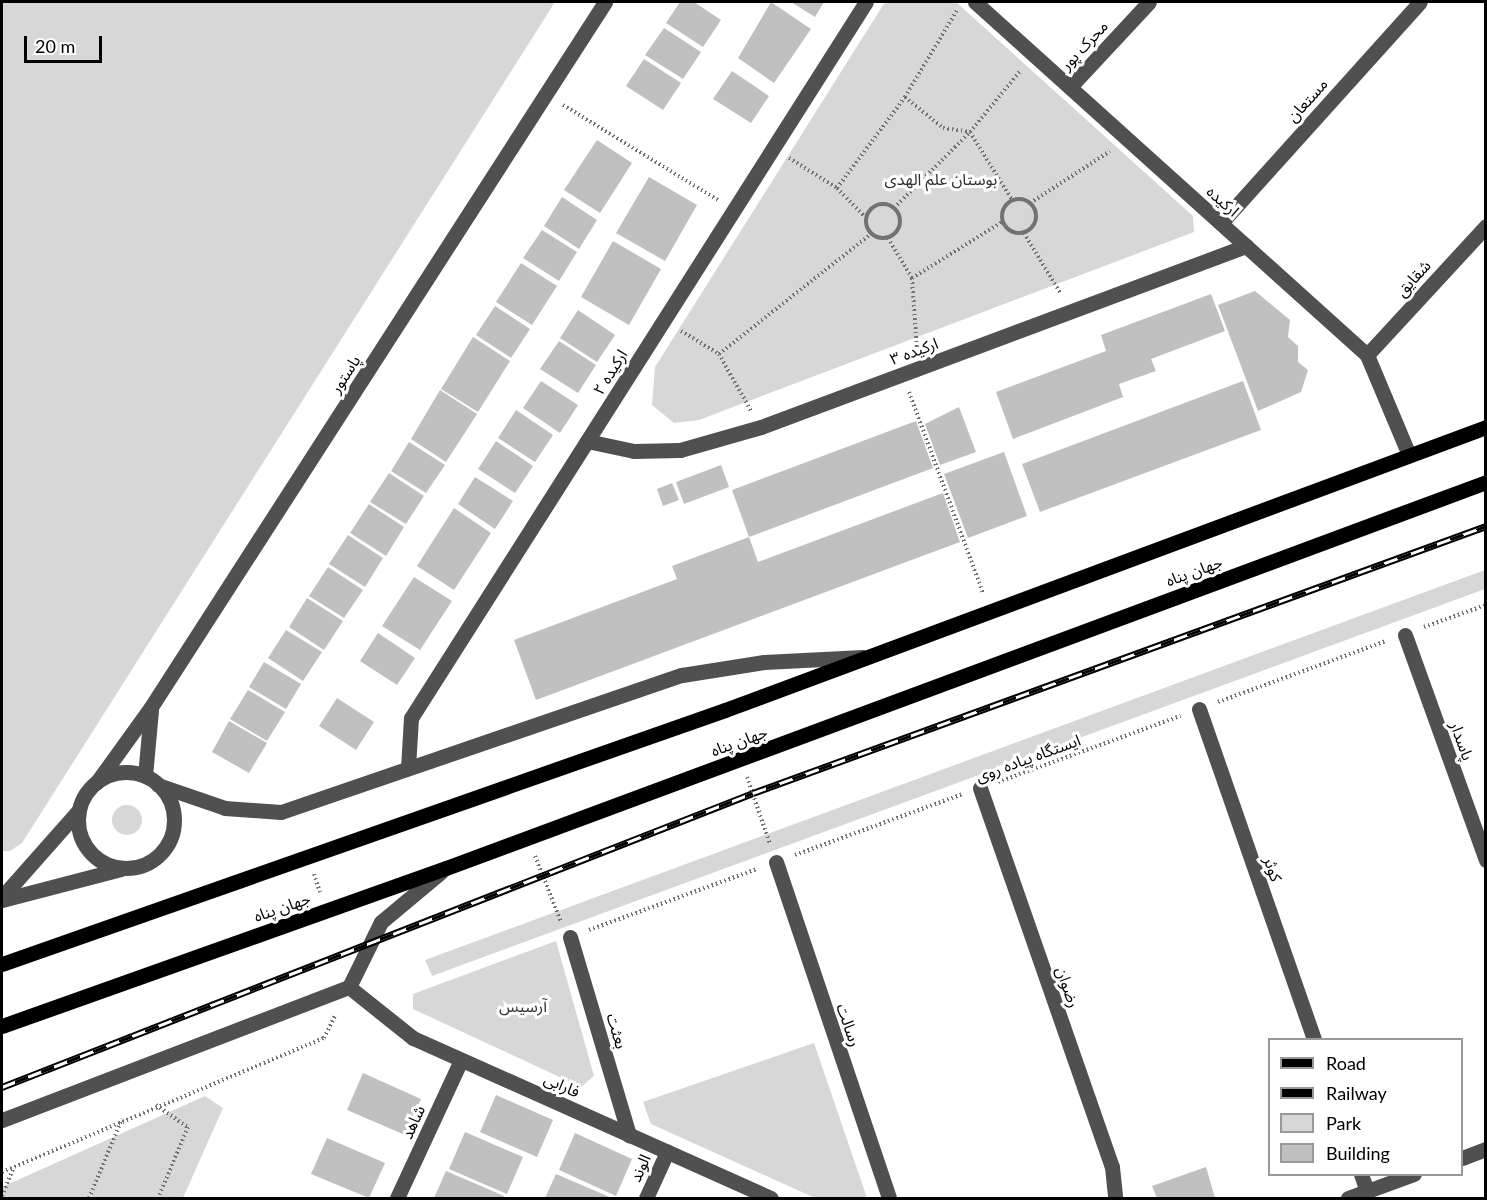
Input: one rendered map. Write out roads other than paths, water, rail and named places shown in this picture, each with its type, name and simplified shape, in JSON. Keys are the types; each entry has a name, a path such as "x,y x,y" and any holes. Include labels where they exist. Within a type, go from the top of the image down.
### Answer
{"main road":[{"name":"جهان پناه","path":"2,964 866,657 1485,427"},
{"name":"جهان پناه","path":"2,1026 446,868 1485,482"}],"street":[{"name":"پاستور","path":"145,776 152,706 605,2"},
{"name":"ارکیده ۲","path":"408,768 411,718 866,2"},
{"name":"ارکیده","path":"975,2 1366,355 1408,455"},
{"name":"محرک پور","path":"1070,87 1149,2"},
{"name":"مستعان","path":"1221,223 1420,2"},
{"name":"شقایق","path":"1366,355 1485,226"},
{"name":"ارکیده ۳","path":"587,441 634,451 680,450 760,427 1246,246"},
{"name":"پاسدار","path":"1405,634 1485,860"},
{"path":"97,782 128,772 145,776 158,785 225,808 263,813 308,806 408,768 682,675 764,662 866,657"},
{"path":"2,899 79,810 152,706"},
{"name":"کوثر","path":"1199,709 1313,1038"},
{"path":"2,899 155,858 173,831 174,814 158,785"},
{"name":"رضوان","path":"980,788 1112,1167 1115,1198"},
{"path":"79,810 83,843 107,865 124,868"},
{"name":"رسالت","path":"776,862 889,1198"},
{"path":"2,1119 349,987 381,922 446,868"},
{"name":"بعثت","path":"574,935 629,1135"},
{"name":"فارابی","path":"349,987 392,1025 461,1060 771,1198"},
{"name":"شاهد","path":"397,1198 461,1060"},
{"path":"1463,1157 1485,1149"},
{"name":"الوند","path":"646,1198 667,1152"},
{"path":"1362,1176 1367,1191"},
{"path":"1348,1198 1408,1176"}],"railway":[{"path":"2,1087 753,793 1486,526"}],"park label":[{"name":"بوستان علم الهدی","path":"941,179"},
{"name":"آرسیس","path":"523,1006"}]}
